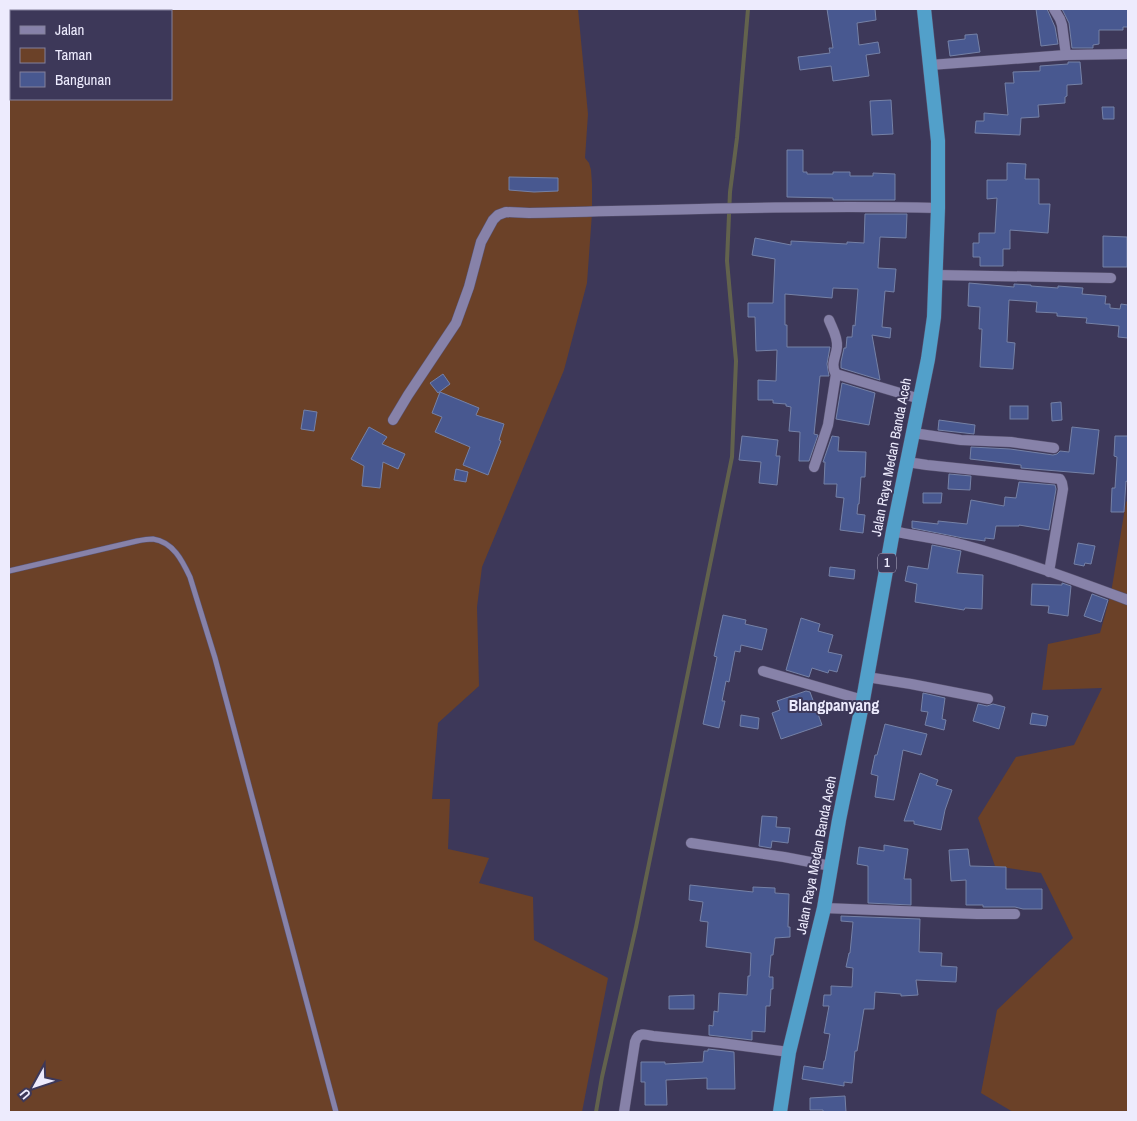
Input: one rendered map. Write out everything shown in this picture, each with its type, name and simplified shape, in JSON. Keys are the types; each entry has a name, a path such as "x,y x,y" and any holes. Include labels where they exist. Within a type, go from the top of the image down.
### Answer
{"highway":[{"name":"Jalan Raya Medan Banda Aceh","path":"780,1112 789,1052 824,908 892,531 928,359 934,317 938,208 938,141 924,9"}],"street":[{"path":"1054,9 1062,25 1066,55"},
{"path":"930,65 1066,55 1128,54"},
{"path":"394,420 408,395 456,323 470,287 481,242 493,220 498,215 506,212 538,213 716,208 938,208"},
{"path":"936,275 1111,278"},
{"path":"814,467 828,425 836,374 833,368 837,346 836,338 829,320"},
{"path":"836,374 920,399"},
{"path":"913,433 961,440 1011,442 1054,448"},
{"path":"907,462 1060,479 1063,489 1049,572"},
{"path":"892,531 963,545 1004,557 1128,600"},
{"path":"763,671 863,700"},
{"path":"867,677 988,699"},
{"path":"691,842 831,866"},
{"path":"824,908 1015,914"},
{"path":"624,1112 635,1042 636,1037 639,1035 645,1034 789,1052"}],"lane":[{"path":"9,572 152,539 170,546 184,564 190,577 215,658 336,1112"}],"green space":[{"path":"9,9 578,9 588,114 585,158 591,170 592,184 587,283 564,370 482,567 477,607 479,686 438,723 432,799 450,799 448,849 489,858 479,883 533,897 534,940 608,978 582,1112 9,1112"},
{"path":"1128,500 1128,1112 1013,1112 981,1093 997,1010 1073,938 1041,873 995,866 978,818 1016,757 1074,745 1102,688 1042,690 1048,644 1100,633 1111,593 1126,502"}],"building":[{"path":"827,9 875,9 876,20 857,23 859,45 878,42 880,53 866,55 869,76 833,81 831,66 800,70 798,57 830,53 829,48 833,48"},
{"path":"1036,9 1047,9 1055,27 1058,44 1041,46"},
{"path":"1062,9 1128,9 1128,27 1123,27 1123,30 1099,30 1099,44 1093,45 1093,48 1072,48 1069,23"},
{"path":"977,34 980,52 950,56 948,41 965,39 965,35"},
{"path":"1068,62 1080,62 1082,84 1067,85 1065,103 1038,105 1039,117 1021,118 1020,135 975,133 976,121 984,121 984,113 1008,115 1005,83 1014,83 1013,72 1040,71 1040,66 1068,64"},
{"path":"891,100 893,134 872,135 870,101"},
{"path":"1102,107 1114,107 1114,119 1103,119"},
{"path":"787,150 803,150 803,172 807,172 807,174 850,172 850,176 873,176 873,173 895,174 895,200 833,200 833,198 787,197"},
{"path":"1007,163 1026,164 1025,179 1039,179 1039,204 1050,204 1048,233 1010,230 1010,249 1003,249 1003,266 980,266 980,257 973,257 973,243 979,243 979,233 995,233 997,198 987,199 987,180 1007,180"},
{"path":"509,177 558,178 558,191 509,190"},
{"path":"865,214 907,214 906,238 880,237 878,268 896,269 894,292 885,291 882,327 891,328 890,338 872,335 880,380 841,368 847,337 852,337 853,325 855,326 858,289 833,288 832,298 785,294 787,347 830,347 827,364 829,376 820,376 814,434 818,435 809,461 799,461 800,432 789,431 791,407 786,406 786,404 773,403 773,400 758,400 758,380 776,381 777,350 756,351 755,317 748,317 748,303 773,303 775,259 752,255 755,238 791,245 791,241 864,243"},
{"path":"1103,236 1127,237 1127,267 1103,267"},
{"path":"969,283 1014,287 1014,284 1083,288 1082,294 1106,296 1105,304 1110,304 1110,308 1120,309 1121,304 1128,305 1128,338 1118,337 1119,326 1086,323 1087,318 1057,316 1057,313 1036,312 1037,302 1009,300 1007,342 1015,343 1013,369 980,367 982,329 979,329 980,307 968,306"},
{"path":"443,374 450,384 438,393 430,383"},
{"path":"842,383 875,393 869,425 836,419"},
{"path":"440,392 479,408 476,415 504,424 499,440 501,441 488,475 463,465 470,447 435,432 442,417 432,413"},
{"path":"1061,402 1062,420 1052,421 1051,403"},
{"path":"1010,406 1028,406 1028,419 1010,419"},
{"path":"304,410 317,412 314,431 301,429"},
{"path":"939,420 975,425 974,434 938,430"},
{"path":"369,427 387,437 382,444 405,454 398,469 383,462 380,488 362,486 364,466 351,459"},
{"path":"1072,427 1099,430 1094,474 1021,468 1021,465 970,459 971,447 1010,449 1053,455 1060,451 1069,452"},
{"path":"742,436 778,440 776,456 780,456 777,485 759,483 761,462 739,460"},
{"path":"832,436 839,437 838,451 866,452 865,477 861,477 857,514 865,515 863,533 840,530 844,498 836,497 837,484 824,484 825,462 823,462"},
{"path":"1115,436 1128,436 1128,482 1126,481 1124,512 1111,512 1112,488 1115,488 1117,457 1114,456"},
{"path":"456,469 468,472 466,482 454,480"},
{"path":"949,474 971,476 970,490 948,489"},
{"path":"1019,482 1055,485 1056,489 1049,530 1019,525 996,526 994,539 985,538 985,541 912,528 912,521 938,524 938,521 967,524 971,500 1004,506 1005,497 1016,498"},
{"path":"923,493 942,493 941,503 923,503"},
{"path":"1078,543 1095,546 1091,564 1085,563 1084,566 1074,564"},
{"path":"932,545 961,551 957,573 983,575 982,609 965,608 964,610 915,602 917,584 905,581 908,566 928,569"},
{"path":"830,567 855,570 854,579 829,576"},
{"path":"1062,583 1071,586 1068,616 1048,613 1049,606 1031,605 1032,584 1062,585"},
{"path":"1092,594 1108,600 1101,622 1084,616"},
{"path":"723,615 746,620 745,624 767,629 762,650 741,645 740,652 735,651 729,682 726,681 722,701 725,701 719,728 703,724 717,657 714,656"},
{"path":"801,618 820,624 818,631 833,635 828,652 842,655 837,672 829,670 828,673 812,668 809,677 786,670"},
{"path":"806,691 810,692 822,725 781,739 772,713 780,710 777,701"},
{"path":"923,693 945,698 942,719 946,720 944,730 925,725 928,712 921,711"},
{"path":"978,704 987,706 993,704 1005,707 999,729 973,721"},
{"path":"1032,713 1048,716 1046,726 1030,724"},
{"path":"741,715 759,718 758,729 740,726"},
{"path":"885,724 927,734 921,755 903,750 894,800 875,797 878,776 871,774"},
{"path":"920,773 938,780 936,785 952,790 941,830 914,824 914,821 904,821"},
{"path":"762,816 777,817 776,827 790,828 788,843 772,841 771,848 759,846"},
{"path":"884,845 908,849 904,879 911,879 911,905 868,903 868,866 857,864 859,847 884,851"},
{"path":"968,849 970,866 1006,867 1006,889 1042,889 1042,909 966,905 966,880 951,881 949,850"},
{"path":"690,885 753,892 753,887 775,888 775,893 789,894 788,927 790,927 790,937 775,938 769,977 773,977 773,989 771,989 770,1006 766,1006 765,1032 752,1031 752,1040 709,1035 709,1025 713,1026 714,1011 718,1012 719,993 747,995 751,953 706,947 708,922 700,921 703,902 689,900"},
{"path":"841,916 920,919 919,952 942,953 941,966 957,967 956,982 916,980 918,995 901,996 901,994 875,992 874,1009 864,1009 857,1051 855,1051 852,1083 844,1082 844,1086 802,1079 804,1066 823,1069 830,1034 824,1033 829,1006 823,1006 824,995 831,995 831,986 852,987 853,968 846,967 850,953 853,922 841,921"},
{"path":"694,995 694,1009 669,1009 669,996"},
{"path":"708,1049 734,1052 735,1089 707,1089 707,1078 666,1080 667,1105 645,1105 645,1082 641,1082 641,1062 665,1062 665,1064 703,1062 704,1051 708,1051"},
{"path":"845,1096 846,1112 810,1110 810,1098"}],"waterway":[{"path":"596,1112 602,1077 636,927 732,457 736,361 727,261 730,192 737,138 748,9"}],"district":[{"name":"Blangpanyang","path":"834,705"}]}
